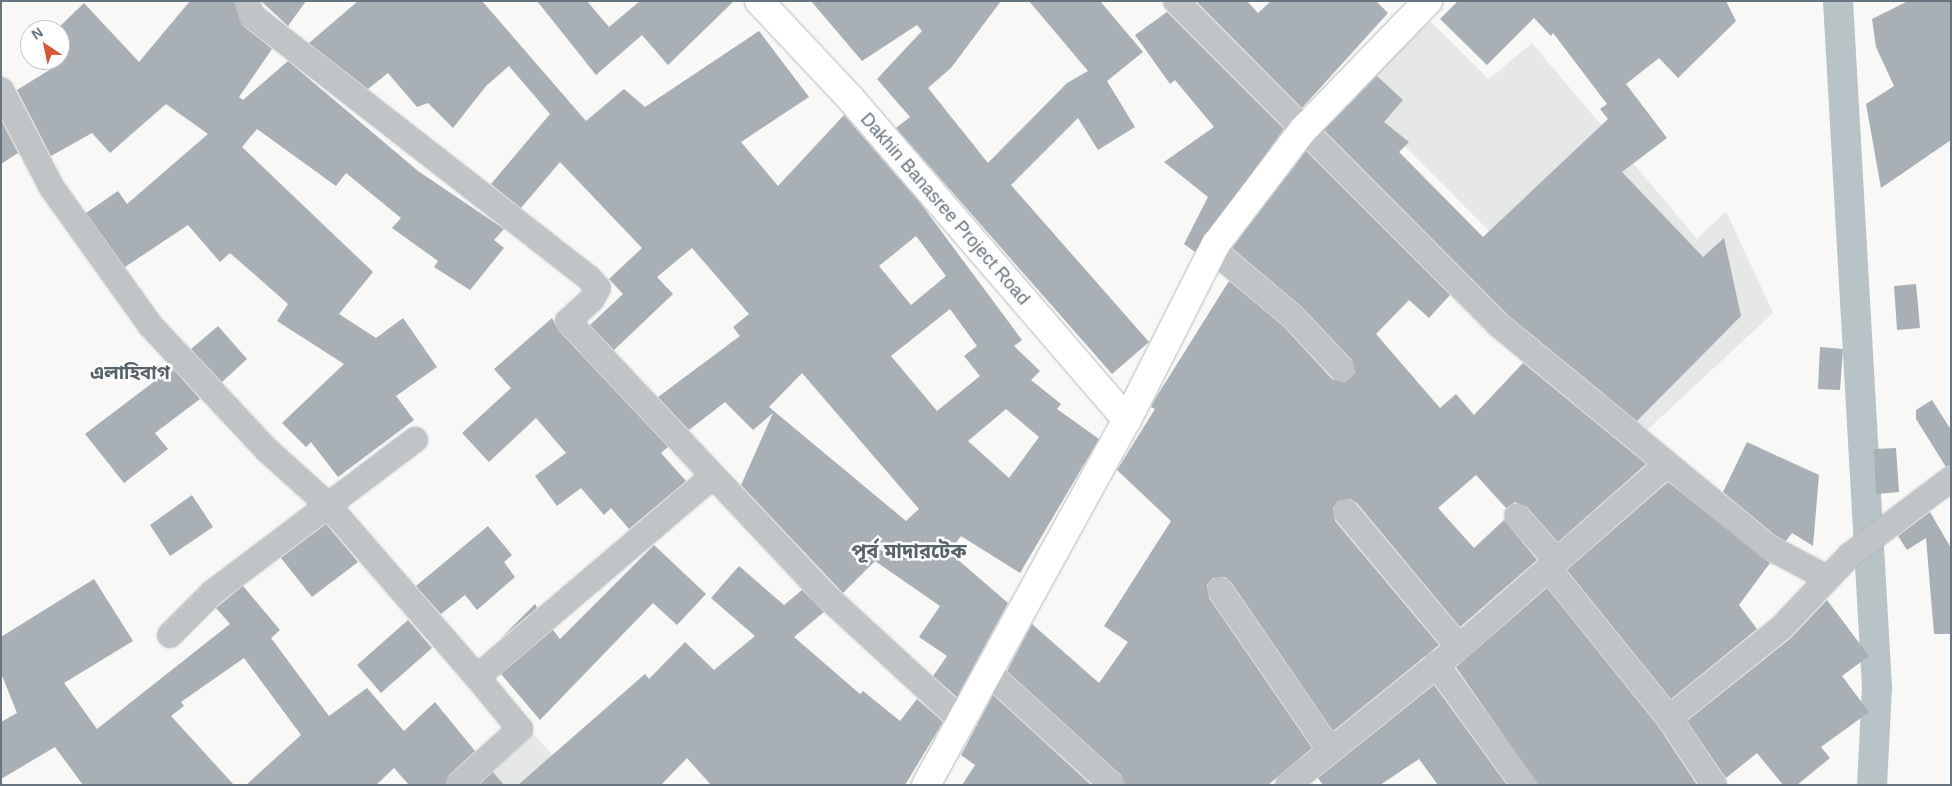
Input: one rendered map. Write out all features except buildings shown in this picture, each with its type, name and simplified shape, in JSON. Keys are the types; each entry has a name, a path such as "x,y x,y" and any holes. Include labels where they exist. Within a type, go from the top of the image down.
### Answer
{"street":[{"path":"247,1 251,15 588,277 598,288 592,299 568,321 712,477 824,594 961,720"},
{"name":"Dakhin Banasree Project Road","path":"759,1 851,99 1127,420"},
{"path":"1176,1 1500,326 1767,546 1827,578"},
{"path":"926,785 1127,420 1213,250 1303,130 1428,1"},
{"path":"1,90 52,188 150,325 267,450 327,504 477,676 520,729 458,785"},
{"path":"1213,250 1292,316 1342,369"},
{"path":"170,636 213,592 327,504 415,440"},
{"path":"1288,785 1459,647 1668,464"},
{"path":"477,676 712,477"},
{"path":"1670,718 1782,627 1850,556 1951,479"},
{"path":"1346,512 1459,647"},
{"path":"1518,516 1670,718 1714,785"},
{"path":"1220,590 1330,750"},
{"path":"1436,664 1524,785"},
{"path":"988,672 1112,785"}],"shaded area":[{"path":"1430,21 1489,79 1532,43 1697,239 1726,211 1773,313 1643,434 1599,402 1625,368 1353,94"},
{"path":"532,733 581,785 471,785"}],"waterway":[{"path":"1838,1 1877,687 1872,785"}],"district":[{"name":"এলাহিবাগ","path":"130,373"},
{"name":"পূর্ব মাদারটেক","path":"909,551"}]}
